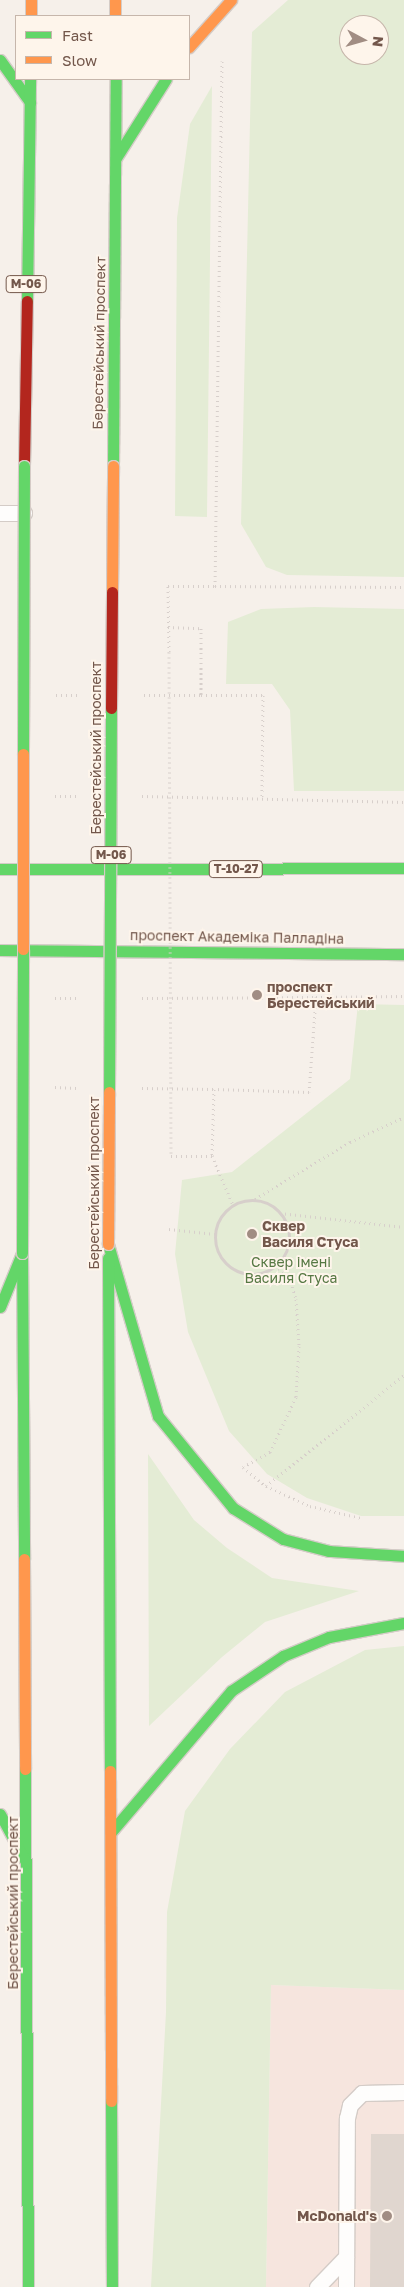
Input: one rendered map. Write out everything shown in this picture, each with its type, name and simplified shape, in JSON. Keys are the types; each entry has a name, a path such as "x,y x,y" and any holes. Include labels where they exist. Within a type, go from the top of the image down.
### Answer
{"main road":[{"path":"31,0 31,15"},
{"path":"115,0 115,15"},
{"path":"190,46 231,0"},
{"path":"0,60 30,102"},
{"name":"Берестейський проспект","path":"28,2287 28,1866 22,1253 24,466 30,80"},
{"name":"Берестейський проспект","path":"112,2287 112,1831 108,1244 116,80"},
{"path":"116,158 165,80"},
{"name":"Т-10-27","path":"0,869 404,868"},
{"name":"проспект Академіка Палладіна","path":"0,950 404,954"},
{"path":"108,1244 158,1416 233,1508 283,1539 329,1551 404,1556"},
{"path":"0,1307 22,1253"},
{"path":"112,1831 231,1691 283,1656 329,1637 404,1623"},
{"path":"0,1814 28,1866"}],"lane":[{"path":"0,513 24,513"},
{"path":"346,2287 347,2118 350,2105 362,2093 404,2092"},
{"path":"318,2287 346,2257"}],"path":[{"path":"215,586 222,57"},
{"path":"212,1156 171,1156 168,586 404,587"},
{"path":"168,628 201,628 200,695 263,695 262,799"},
{"path":"199,797 404,802"},
{"path":"184,998 404,996"},
{"path":"233,1205 212,1156 214,1089 309,1092 316,997"},
{"path":"255,1200 273,1206 280,1213 286,1222 288,1246 275,1265 253,1274 229,1266 221,1257 215,1234 224,1212 233,1205 255,1200 350,1142 404,1117"},
{"path":"280,1213 404,1227"},
{"path":"169,1229 215,1234"},
{"path":"275,1265 289,1277 296,1299 299,1346 296,1397 270,1452 243,1467 266,1486 310,1506 370,1521"},
{"path":"266,1486 404,1375"}],"shaded area":[{"path":"271,1985 404,1990 404,2287 266,2287"}],"green space":[{"path":"288,0 404,0 404,577 287,575 266,567 241,524 252,32"},
{"path":"212,86 207,517 175,516 177,218 190,124"},
{"path":"314,607 404,609 404,791 294,791 290,710 272,684 226,684 228,622 261,609"},
{"name":"Сквер імені Василя Стуса","path":"358,1004 404,1005 404,1516 361,1516 307,1498 267,1474 229,1431 188,1332 175,1254 182,1180 232,1172 350,1079"},
{"path":"148,1454 194,1520 227,1548 272,1578 359,1591 265,1622 222,1657 149,1726"},
{"path":"404,1646 404,1990 271,1985 266,2287 151,2287 166,2012 167,1912 185,1811 230,1749 285,1692 365,1650"}],"building":[{"name":"McDonald's","path":"371,2134 404,2134 404,2287 370,2287"}],"traffic: fast":[{"path":"0,60 30,102"},
{"path":"27,301 30,80"},
{"path":"113,466 116,80"},
{"path":"116,158 165,80"},
{"path":"23,754 24,466"},
{"path":"109,1092 111,708"},
{"path":"0,869 404,868"},
{"path":"22,1253 23,949"},
{"path":"0,950 404,954"},
{"path":"108,1244 158,1416 233,1508 283,1539 329,1551 404,1556"},
{"path":"0,1307 22,1253"},
{"path":"22,1254 24,1559"},
{"path":"108,1258 110,1771"},
{"path":"112,1831 231,1691 283,1656 329,1637 404,1623"},
{"path":"25,1769 28,2287"},
{"path":"0,1814 26,1862"},
{"path":"111,2101 112,2287"}],"traffic: slow":[{"path":"31,0 31,15"},
{"path":"115,0 115,15"},
{"path":"190,46 231,0"},
{"path":"112,592 113,466"},
{"path":"23,754 23,949"},
{"path":"108,1244 109,1092"},
{"path":"24,1559 25,1769"},
{"path":"110,1771 111,2101"}],"traffic: jam":[{"path":"24,466 27,301"},
{"path":"111,708 112,592"}],"place":[{"name":"проспект Берестейський","path":"257,995"},
{"name":"Сквер Василя Стуса","path":"252,1234"},
{"name":"McDonald's","path":"387,2216"}]}
